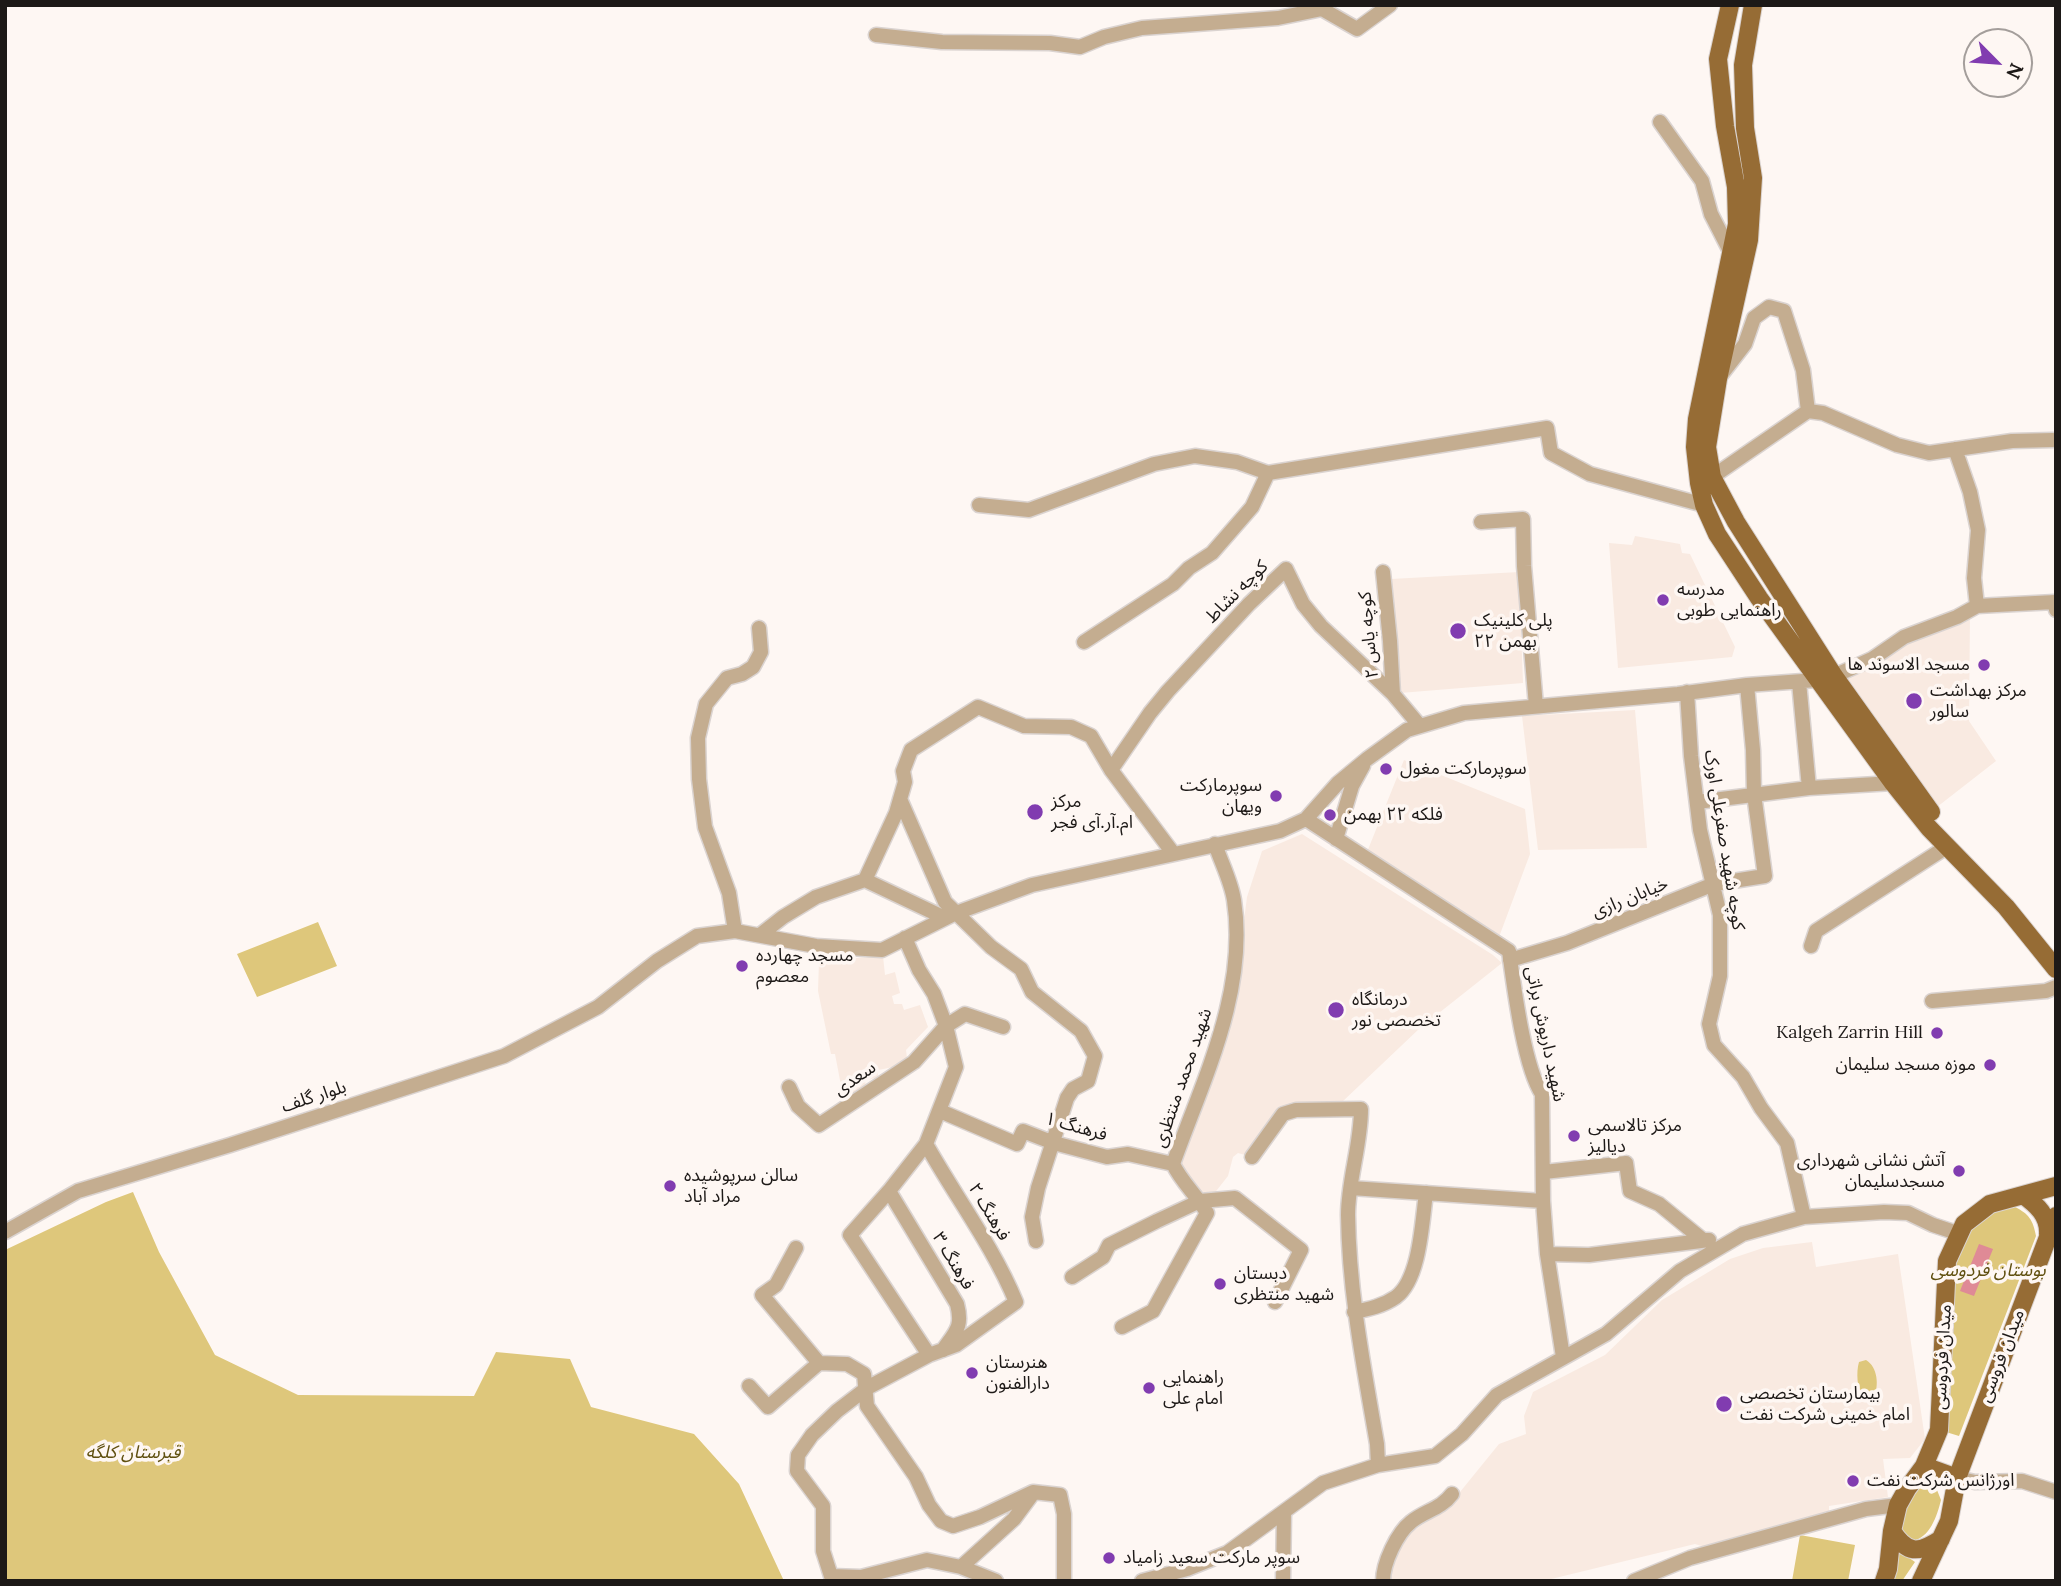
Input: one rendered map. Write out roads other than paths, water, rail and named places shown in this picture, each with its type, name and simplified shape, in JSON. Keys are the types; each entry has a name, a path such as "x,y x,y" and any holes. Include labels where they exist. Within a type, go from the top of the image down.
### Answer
{"main road":[{"path":"1730,5 1718,59 1725,126 1736,187 1737,224 1712,386 1707,447 1712,477 1826,678 1893,783 1929,828 2006,907 2056,969"},
{"path":"1753,5 1743,65 1745,128 1752,178 1749,240 1712,386 1697,419 1695,447 1703,505 1717,534 1939,822 1948,846"},
{"path":"1717,534 1736,522"},
{"name":"میدان فردوسی","path":"1885,1581 1898,1505 1924,1466 1939,1430 1947,1261 1965,1224 1990,1204 2056,1186"},
{"path":"2023,1195 2046,1217 2048,1234"},
{"name":"میدان فروسی","path":"1921,1581 1949,1521 1957,1478 2056,1216"},
{"path":"1924,1466 1957,1478"},
{"path":"1892,1531 1901,1545 1909,1549 1929,1547 1941,1539"}],"street":[{"path":"877,36 942,41 1050,43 1080,47 1104,37 1142,28 1278,18 1322,9 1357,29 1390,5"},
{"path":"1660,122 1702,181 1711,214 1731,253"},
{"path":"1712,386 1745,344 1754,318 1769,307 1784,311 1803,370 1808,411"},
{"path":"1712,477 1808,411 1823,413 1897,445 1929,453 2012,441 2053,440"},
{"path":"979,505 1029,510 1154,464 1195,456 1237,462 1268,473 1547,428 1551,453 1590,474 1703,505"},
{"path":"1955,449 1970,492 1978,530 1974,578 1978,606"},
{"path":"1084,642 1173,584 1189,568 1212,553 1252,507 1268,473"},
{"path":"1481,522 1523,520 1524,566 1536,706"},
{"name":"کوچه نشاط","path":"1111,770 1168,691 1249,604 1286,569 1303,604 1321,626 1393,694 1420,726"},
{"name":"کوچه یاس ۲","path":"1383,572 1393,694"},
{"path":"1306,819 1338,783 1407,730 1464,713 1826,678 1872,660 1904,638 1978,606 2055,606"},
{"path":"735,931 729,892 705,827 699,779 698,738 706,704 727,678 742,674 753,667 761,652 759,628"},
{"path":"1799,682 1809,788"},
{"path":"1747,685 1754,750 1754,794"},
{"name":"کوچه شهید صفرعلی اورک","path":"1687,692 1700,830 1720,915 1720,976 1709,1024 1714,1045 1743,1077 1760,1108 1787,1143 1804,1217"},
{"path":"865,880 900,799 905,782 903,771 911,750 978,707 1024,726 1071,727 1091,736 1111,770 1173,853"},
{"path":"1336,839 1352,786 1367,759"},
{"path":"1697,802 1809,788 1893,783"},
{"name":"خیابان رازی","path":"1510,960 1567,943 1714,884 1765,876 1754,794"},
{"path":"900,799 951,916"},
{"name":"بلوار گلف","path":"5,1232 78,1191 230,1146 504,1056 598,1007 657,961 697,936 735,931 816,946 882,950 951,916 1032,885 1280,831 1306,819"},
{"name":"شهید داریوش براتی","path":"1306,819 1509,951 1528,1058 1534,1082 1542,1094 1543,1201 1547,1254 1563,1357"},
{"name":"شهید محمد منتظری","path":"1200,1201 1182,1182 1173,1164 1219,1042 1237,951 1234,898 1215,844"},
{"path":"1811,946 1816,931 1948,846"},
{"path":"760,936 783,917 816,897 865,880 951,916 1021,969 1032,992 1081,1031 1095,1056 1088,1081 1073,1089 1067,1098 1038,1188 1032,1217 1036,1241"},
{"path":"905,938 919,970 934,993 956,1067 926,1143 850,1235 936,1353 867,1388 837,1411 812,1435 798,1455 797,1471 823,1506 823,1551 831,1576 861,1577 928,1560 961,1567 996,1581"},
{"path":"1932,1000 2046,991 2056,987"},
{"path":"946,1026 965,1014 1003,1027"},
{"name":"سعدی","path":"789,1087 798,1107 819,1125 914,1062 946,1026"},
{"path":"1252,1157 1283,1114 1296,1110 1362,1109 1348,1213 1354,1312 1377,1444 1378,1465"},
{"name":"فرهنگ ۱","path":"940,1111 1017,1144 1023,1131 1054,1143 1107,1157 1128,1154 1173,1164"},
{"name":"فرهنگ ۲","path":"926,1143 1009,1284 1016,1302 956,1345 936,1353"},
{"path":"1544,1172 1626,1163 1630,1191 1659,1204 1703,1240 1709,1240"},
{"path":"1351,1188 1543,1201"},
{"name":"فرهنگ ۳","path":"889,1191 957,1304 961,1320 959,1327 936,1353"},
{"path":"1354,1312 1378,1307 1397,1296 1407,1283 1415,1262 1426,1193"},
{"path":"1072,1277 1103,1257 1109,1245 1200,1201 1234,1198 1301,1251 1275,1302"},
{"path":"1122,1327 1153,1311 1208,1213 1200,1201"},
{"path":"1547,1254 1590,1255 1709,1240 1743,1234 1804,1217 1908,1213 1960,1234"},
{"path":"1142,1581 1187,1569 1227,1553 1323,1483 1378,1465 1435,1456 1461,1434 1497,1395 1606,1334 1679,1271 1743,1234"},
{"path":"796,1248 776,1284 762,1295 819,1363"},
{"path":"749,1386 768,1407 819,1363 847,1364 864,1374 867,1406 916,1476 929,1505 942,1521 953,1526 980,1517 1034,1492 1060,1495 1064,1514 1064,1581"},
{"path":"1957,1478 1975,1482 2022,1481 2056,1492"},
{"path":"961,1567 1014,1520 1034,1492"},
{"path":"1383,1581 1383,1571 1392,1549 1410,1522 1445,1503 1452,1494"},
{"path":"1634,1581 1690,1558 1866,1509 1898,1505"},
{"path":"1283,1581 1284,1512"}],"place":[{"name":"مدرسه راهنمایی طوبی","path":"1663,600"},
{"name":"پلی کلینیک ۲۲ بهمن","path":"1458,631"},
{"name":"مسجد الاسوند ها","path":"1984,665"},
{"name":"مرکز بهداشت سالور","path":"1914,701"},
{"name":"سوپرمارکت مغول","path":"1386,769"},
{"name":"سوپرمارکت ویهان","path":"1276,796"},
{"name":"مرکز ام.آر.آی فجر","path":"1035,812"},
{"name":"فلکه ۲۲ بهمن","path":"1330,815"},
{"name":"مسجد چهارده معصوم","path":"742,966"},
{"name":"درمانگاه تخصصی نور","path":"1336,1010"},
{"name":"Kalgeh Zarrin Hill","path":"1937,1033"},
{"name":"موزه مسجد سلیمان","path":"1990,1065"},
{"name":"مرکز تالاسمی دیالیز","path":"1574,1136"},
{"name":"آتش نشانی شهرداری مسجدسلیمان","path":"1959,1171"},
{"name":"سالن سرپوشیده مراد آباد","path":"670,1186"},
{"name":"دبستان شهید منتظری","path":"1220,1284"},
{"name":"هنرستان دارالفنون","path":"972,1373"},
{"name":"راهنمایی امام علی","path":"1149,1388"},
{"name":"بیمارستان تخصصی امام خمینی شرکت نفت","path":"1724,1404"},
{"name":"اورژانس شرکت نفت","path":"1853,1481"},
{"name":"سوپر مارکت سعید زامیاد","path":"1109,1558"}],"park label":[{"name":"بوستان فردوسی","path":"1988,1271"},
{"name":"قبرستان کلگه","path":"133,1453"}]}
